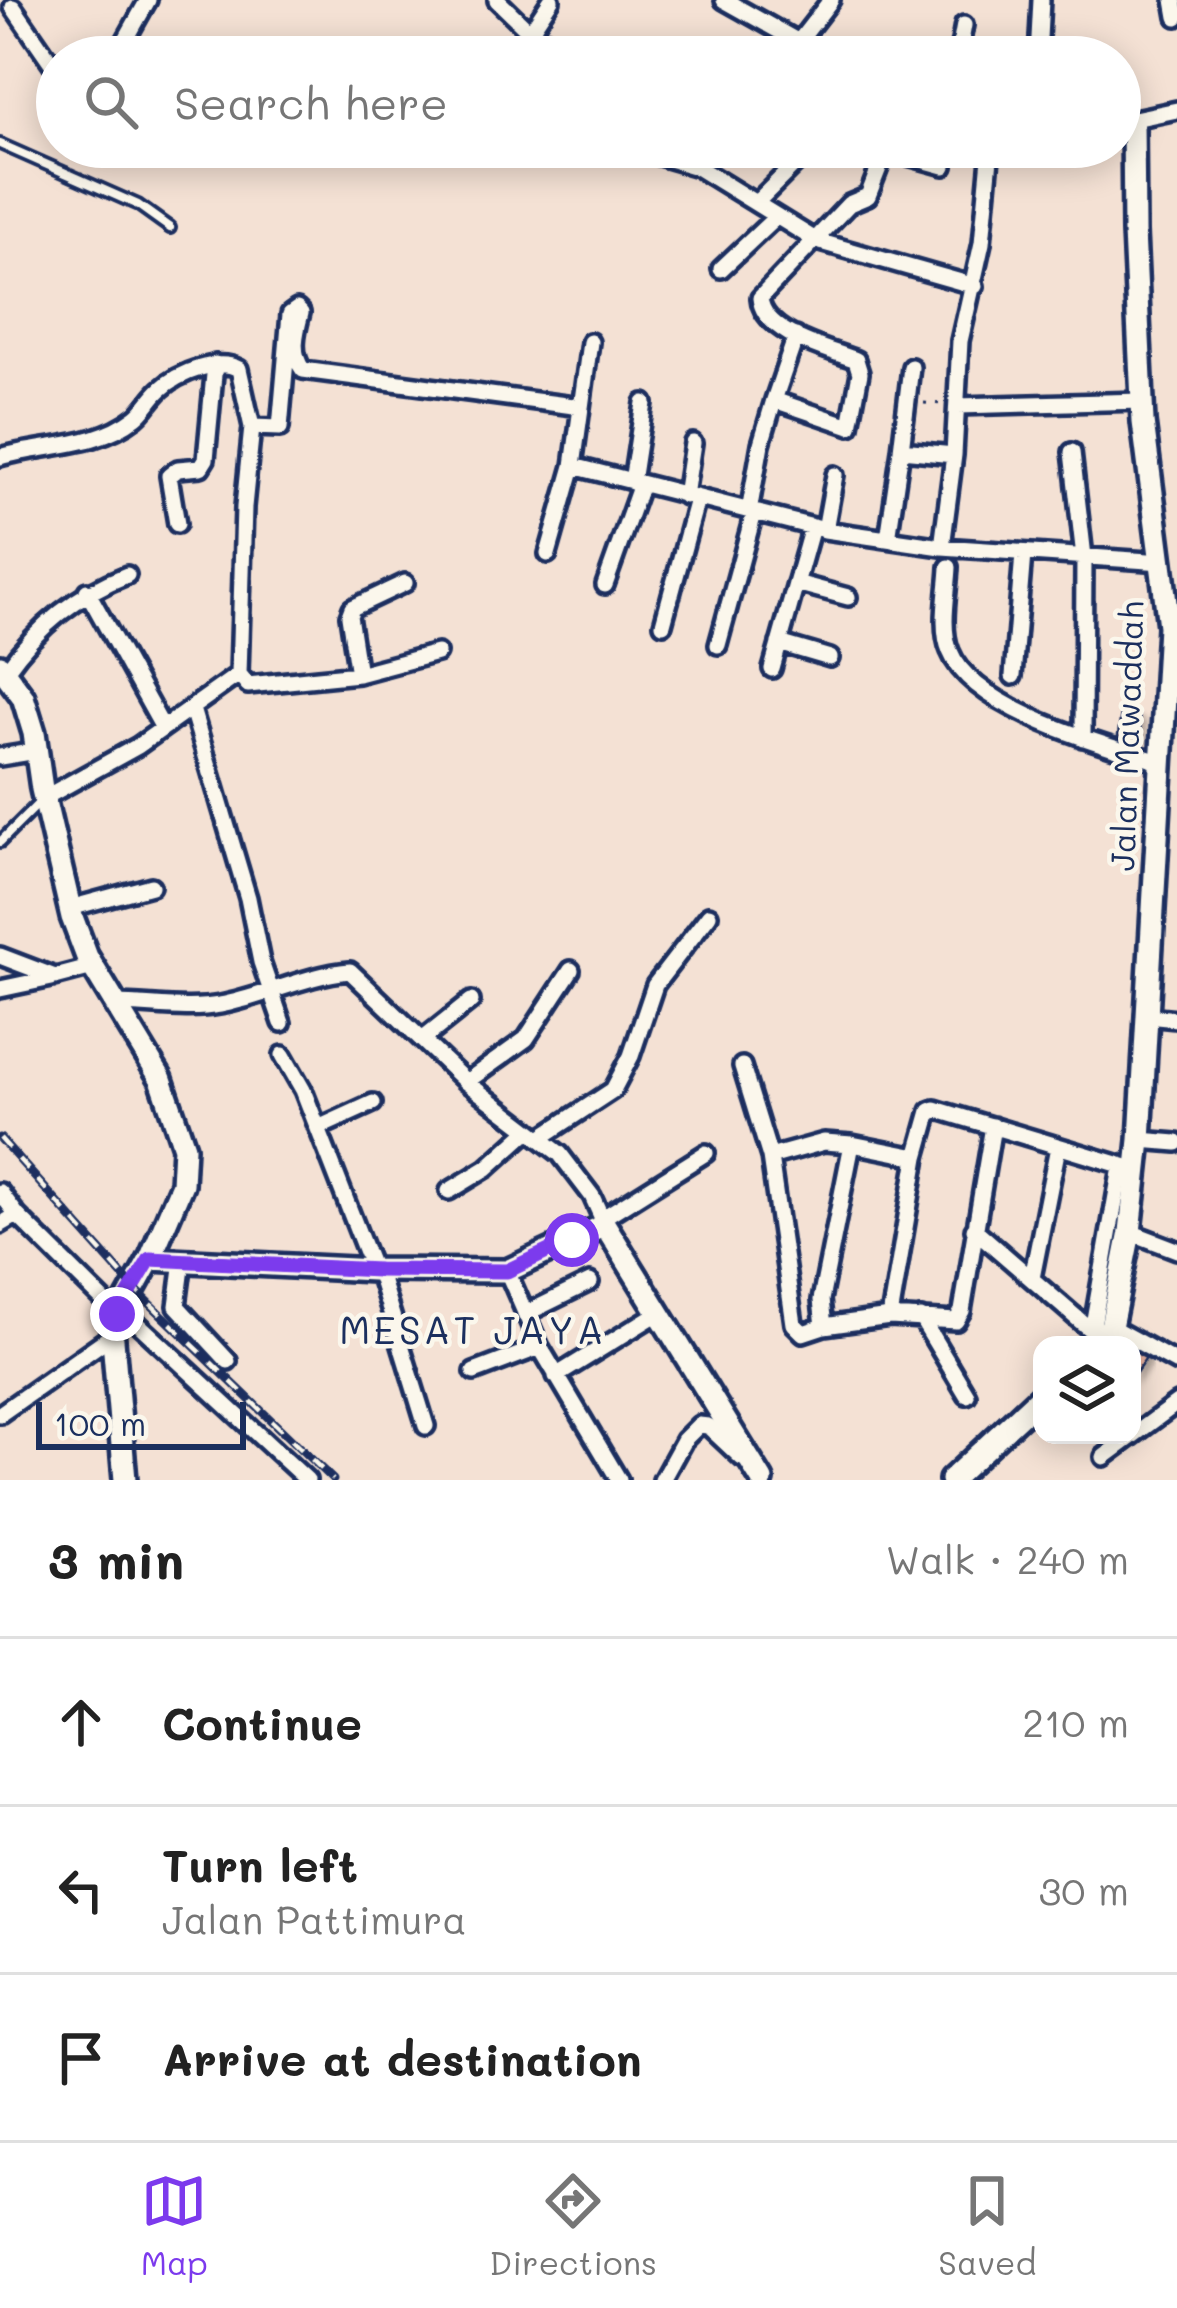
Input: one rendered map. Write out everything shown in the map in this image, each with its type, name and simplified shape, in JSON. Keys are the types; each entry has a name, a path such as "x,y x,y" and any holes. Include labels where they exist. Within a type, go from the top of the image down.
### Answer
{"street":[{"path":"128,36 148,0"},
{"path":"497,0 538,36"},
{"path":"530,32 551,0"},
{"path":"724,0 788,36"},
{"path":"801,36 831,0"},
{"path":"1039,36 1041,0"},
{"path":"1174,0 1177,17"},
{"path":"0,22 14,3 36,38"},
{"path":"962,36 964,25"},
{"path":"1141,119 1177,110"},
{"path":"699,168 817,241 975,286"},
{"path":"756,203 791,168"},
{"path":"775,400 845,426 852,423 860,373 856,360 796,336 763,312 760,298 849,204 868,196 875,168"},
{"path":"942,547 954,455 960,341 975,286 989,168"},
{"name":"Jalan Mawaddah","path":"1100,1335 1130,1232 1129,1169 1140,1140 1168,804 1160,762 1171,729 1169,626 1142,401 1130,168"},
{"path":"721,269 776,217"},
{"path":"252,427 280,428 294,310 301,313 295,344 303,370 581,407"},
{"path":"718,645 752,513 760,444 796,336"},
{"path":"548,554 573,466 590,342"},
{"path":"0,458 96,439 133,420 161,389 228,362 239,369 252,427 244,507 239,674 248,685 358,674 437,652"},
{"path":"177,524 169,476 178,469 201,467 206,458 215,364"},
{"path":"888,539 911,367"},
{"path":"958,406 1142,401"},
{"path":"605,585 636,483 644,403"},
{"path":"663,624 691,497 693,443"},
{"path":"901,450 954,455"},
{"path":"1072,452 1084,557 1083,738"},
{"path":"573,466 818,528 942,547 1163,562"},
{"path":"772,669 796,583 836,475"},
{"path":"1013,676 1023,554"},
{"path":"949,567 947,644 957,665 1004,702 1050,728 1160,762"},
{"path":"125,1480 111,1336 182,1184 184,1147 161,1078 93,967 70,908 23,698 3,668 87,591 127,575"},
{"path":"358,674 349,616 352,608 405,583"},
{"path":"796,583 848,597"},
{"path":"87,591 164,728"},
{"path":"779,644 830,658"},
{"path":"44,798 164,728 239,674"},
{"path":"192,709 282,1023"},
{"path":"0,757 37,751"},
{"path":"70,908 151,886"},
{"path":"449,1191 613,1090 631,1056 655,985 709,915"},
{"path":"0,956 55,977"},
{"path":"0,989 93,967"},
{"path":"466,1082 526,1040 571,970"},
{"path":"114,1004 195,1008 350,971 466,1082 535,1134 575,1172 759,1476"},
{"path":"422,1040 471,1001"},
{"path":"1147,1016 1177,1019"},
{"path":"283,1055 303,1090 376,1270 426,1426"},
{"path":"742,1066 770,1157 794,1324 803,1333 890,1317 952,1323 959,1317 993,1126"},
{"path":"318,1128 373,1103"},
{"path":"890,1317 925,1115 930,1111 1129,1169 1100,1335"},
{"path":"1140,1140 1177,1143"},
{"path":"770,1157 824,1142 917,1157"},
{"path":"824,1326 821,1300 852,1144"},
{"path":"1032,1278 1058,1147"},
{"path":"150,1259 507,1271 603,1222 706,1153"},
{"path":"0,1192 17,1215 119,1311 307,1480"},
{"path":"0,1225 17,1215"},
{"path":"974,1229 1100,1335 1177,1363"},
{"path":"1130,1232 1177,1250"},
{"path":"183,1260 177,1306 228,1361"},
{"path":"507,1271 540,1347 619,1480"},
{"path":"525,1314 590,1282"},
{"path":"556,1376 658,1313"},
{"path":"921,1318 967,1395"},
{"path":"0,1414 111,1336"},
{"path":"474,1372 540,1347"},
{"path":"951,1480 1033,1403"},
{"path":"1104,1457 1177,1403"},
{"path":"662,1480 684,1440 703,1424 759,1476"}],"lane":[{"path":"0,144 36,160"},
{"path":"54,168 138,205 170,228"},
{"path":"0,842 44,798"}],"path":[{"path":"907,401 958,406"}],"building":[{"path":"1121,714 1139,717 1141,738 1136,737 1135,747 1117,745"}],"railway":[{"path":"0,1138 134,1288 333,1480"}],"district":[{"name":"MESAT JAYA","path":"473,1330"}],"route":[{"path":"117,1314 150,1259 507,1271 572,1240"}]}
